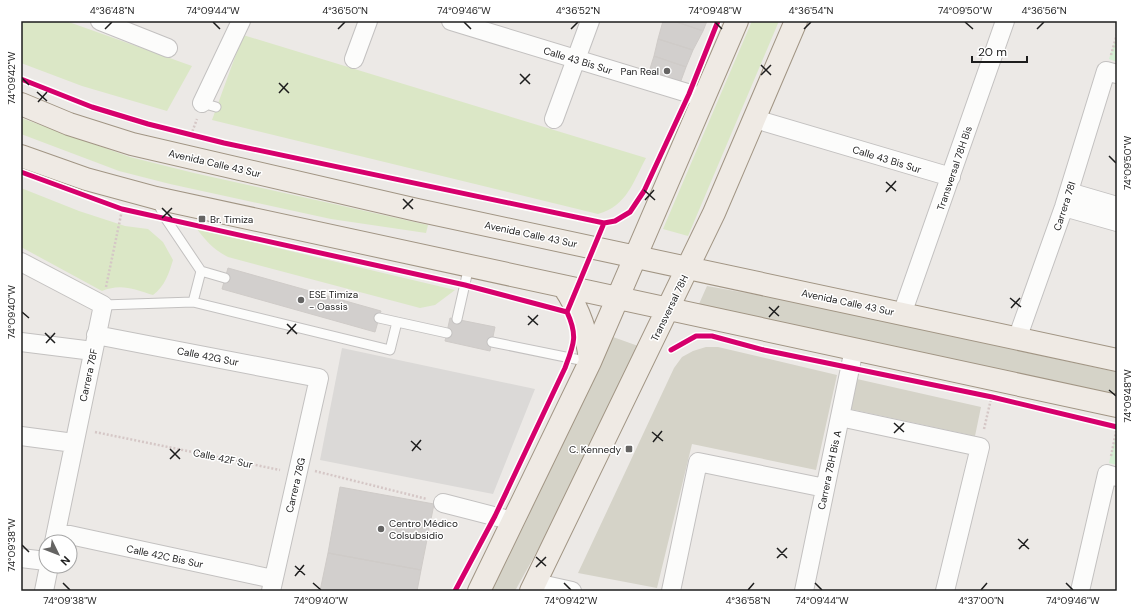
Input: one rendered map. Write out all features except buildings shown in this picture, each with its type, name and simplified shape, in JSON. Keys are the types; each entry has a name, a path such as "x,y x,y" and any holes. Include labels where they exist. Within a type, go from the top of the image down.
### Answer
{"main road":[{"path":"479,591 590,362 738,21"},
{"name":"Transversal 78H","path":"534,587 714,214 796,21"},
{"name":"Avenida Calle 43 Sur","path":"21,104 69,124 132,144 417,210 1117,360"},
{"path":"21,156 86,179 156,198 854,349 1113,416"},
{"path":"564,287 583,323 587,338 590,362"}],"street":[{"path":"100,21 168,48"},
{"path":"209,105 241,21"},
{"path":"354,59 368,21"},
{"name":"Calle 43 Bis Sur","path":"451,21 704,98"},
{"path":"554,119 590,21"},
{"name":"Transversal 78H Bis","path":"902,314 1006,21"},
{"name":"Carrera 78I","path":"1017,339 1110,79"},
{"name":"Calle 43 Bis Sur","path":"755,119 951,177"},
{"path":"1067,199 1117,206"},
{"path":"1067,199 1117,222"},
{"path":"21,262 102,305"},
{"name":"Carrera 78F","path":"56,534 102,305"},
{"name":"Calle 42G Sur","path":"21,342 95,343 319,378"},
{"name":"Carrera 78H Bis A","path":"804,591 854,349"},
{"name":"Carrera 78G","path":"272,585 319,378"},
{"path":"840,417 980,447 945,591"},
{"path":"21,436 76,436"},
{"path":"672,591 698,462 825,488"},
{"path":"1080,591 1112,476"},
{"path":"443,503 513,521"},
{"name":"Calle 42C Bis Sur","path":"78,542 272,585"},
{"path":"21,558 38,560"},
{"path":"44,591 47,574"},
{"path":"534,587 572,591"}],"lane":[{"path":"156,198 166,219 201,271 225,278"},
{"path":"457,319 469,266"},
{"path":"193,302 201,271"},
{"path":"102,305 193,302 390,350 397,322"},
{"path":"379,318 447,333"},
{"path":"492,342 590,362"}],"path":[{"path":"184,133 198,136"},
{"path":"115,206 129,210"},
{"path":"102,305 122,209"},
{"path":"984,395 999,399"},
{"path":"980,447 992,397"},
{"path":"1112,476 1117,427 1113,416"}],"shaded area":[{"path":"707,286 784,300 1117,372 1117,397 699,304"},
{"path":"613,337 641,347 557,515 515,591 489,591 524,525"},
{"path":"706,347 718,347 837,375 816,470 692,444 657,588 578,573 674,368 682,357 693,351"},
{"path":"342,348 535,389 493,494 320,460"},
{"path":"857,379 981,407 975,436 850,409"}],"green space":[{"path":"21,21 66,21 192,66 167,111 82,86 21,63"},
{"path":"752,21 779,21 688,236 663,229"},
{"path":"1117,34 1117,62 1109,59"},
{"path":"243,35 646,158 633,184 623,199 608,210 598,214 212,120"},
{"path":"21,118 130,157 194,173 428,225 426,233 331,219 170,184 119,171 21,134"},
{"path":"21,188 79,211 125,226 148,229 163,242 173,260 161,288 153,295 134,289 121,287 115,287 102,291 21,247"},
{"path":"197,229 455,290 435,305 420,308 228,257 211,245"},
{"path":"1115,437 1117,437 1117,465 1109,463"}],"cycle path":[{"path":"21,79 92,107 148,124 224,143 604,223 615,221 630,212 644,191 689,94 718,21"},
{"path":"21,172 122,209 465,285 567,312"},
{"path":"455,591 495,516 565,368 574,340 573,328 567,312 604,223"},
{"path":"671,350 696,336 712,336 764,350 992,397 1117,427"}],"place":[{"name":"Pan Real","path":"667,71"},
{"name":"Br. Timiza","path":"202,219"},
{"name":"ESE Timiza - Oassis","path":"301,300"},
{"name":"C. Kennedy","path":"629,449"},
{"name":"Centro Médico Colsubsidio","path":"381,529"}]}
